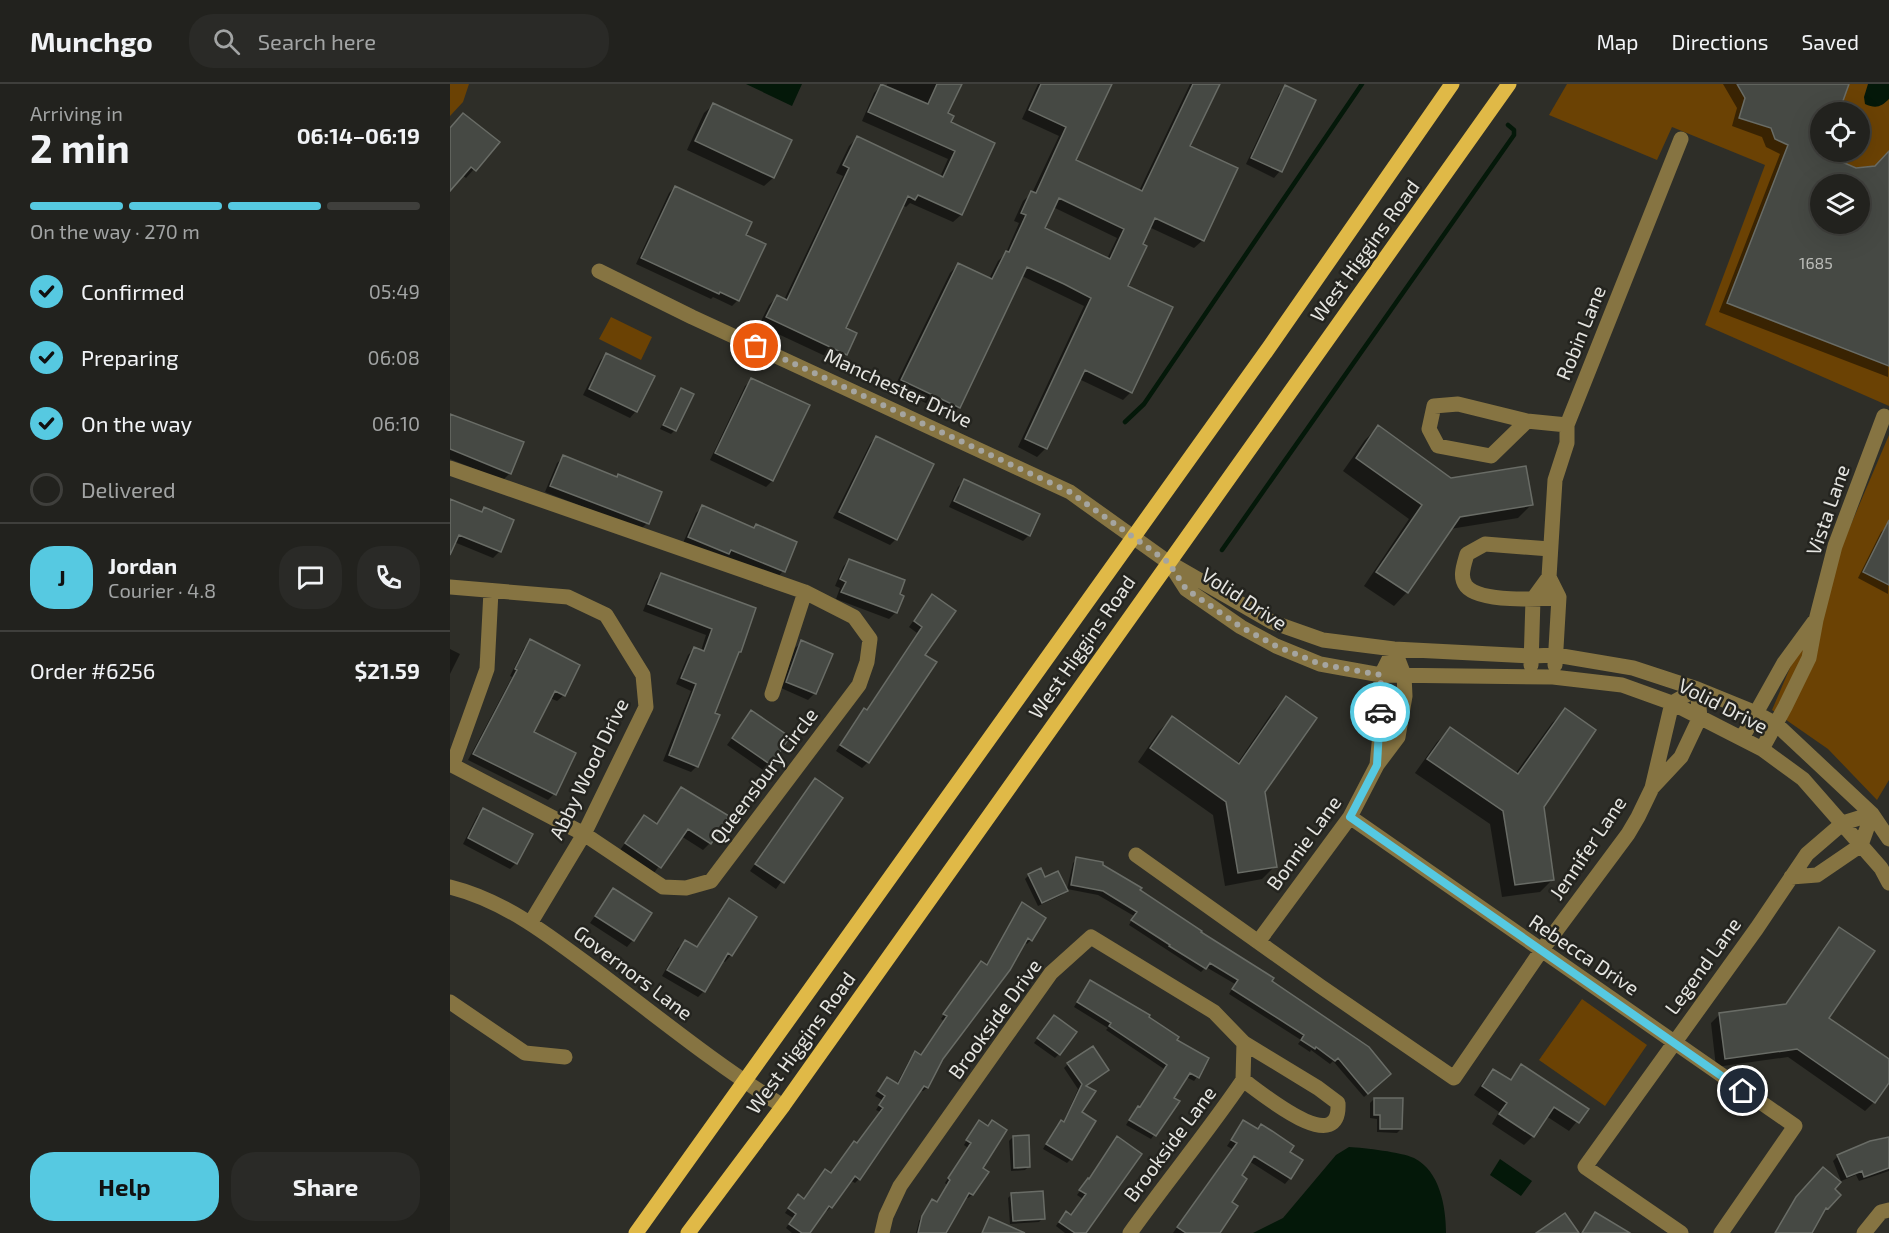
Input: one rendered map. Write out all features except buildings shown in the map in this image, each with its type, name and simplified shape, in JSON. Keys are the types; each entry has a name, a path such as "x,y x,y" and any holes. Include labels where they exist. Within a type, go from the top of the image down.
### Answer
{"main road":[{"name":"West Higgins Road","path":"636,1233 1270,346 1452,84"},
{"name":"West Higgins Road","path":"688,1233 783,1106 1509,84"}],"street":[{"name":"Robin Lane","path":"1553,676 1559,597 1549,577 1550,549 1555,480 1567,443 1567,425 1681,139"},
{"name":"Manchester Drive","path":"599,271 692,317 1070,492 1168,562"},
{"path":"1527,421 1491,456 1438,446 1429,429 1434,406 1458,404 1527,421 1567,425"},
{"name":"Vista Lane","path":"1762,749 1809,658 1834,546 1884,416"},
{"name":"Queensbury Circle","path":"450,468 805,592 854,617 870,639 867,662 859,685 711,881 686,888 663,887 584,834 451,764"},
{"path":"1550,549 1485,544 1467,554 1461,572 1466,586 1478,594 1533,599 1559,597"},
{"name":"Volid Drive","path":"1168,562 1272,622 1323,640 1395,649 1532,657 1556,655 1633,668 1697,689 1756,713 1776,724 1872,814 1889,839"},
{"name":"Volid Drive","path":"1168,562 1186,589 1241,627 1276,646 1320,664 1381,675 1553,676 1622,685 1672,703 1762,749 1803,779 1881,868 1889,883"},
{"path":"1530,677 1533,599 1549,577"},
{"name":"Abby Wood Drive","path":"450,587 568,597 606,615 643,675 646,707 584,834 531,922"},
{"path":"451,764 487,669 490,591"},
{"path":"772,694 805,592"},
{"name":"Vista Lane","path":"1742,738 1784,663 1816,620"},
{"name":"Bonnie Lane","path":"1377,765 1381,675 1395,649"},
{"name":"Bonnie Lane","path":"1258,942 1350,817 1377,765 1398,737 1405,696 1404,675 1395,649"},
{"path":"1672,703 1697,689 1700,717"},
{"name":"Jennifer Lane","path":"1258,942 1454,1078 1541,951 1628,834 1652,788 1672,703"},
{"name":"Jennifer Lane","path":"1652,788 1681,757 1700,717"},
{"path":"1791,877 1817,875 1861,845 1872,814"},
{"name":"Legend Lane","path":"1681,1233 1585,1167 1757,928 1807,854 1843,823 1872,814"},
{"name":"Rebecca Drive","path":"1350,817 1795,1126 1721,1233"},
{"path":"1136,855 1258,942"},
{"name":"Governors Lane","path":"450,886 468,891 531,922 745,1082 783,1106"},
{"name":"Brookside Drive","path":"882,1233 886,1216 900,1186 1052,973 1091,937 1214,1012 1244,1043"},
{"path":"450,1002 525,1053 565,1057"},
{"path":"1244,1043 1338,1102 1338,1113 1332,1123 1326,1127 1314,1125 1299,1118 1243,1080 1244,1043"},
{"name":"Brookside Lane","path":"1130,1233 1180,1164 1218,1117 1243,1080"},
{"path":"1864,1233 1881,1212 1889,1210"}],"shaded area":[{"path":"450,84 469,84 463,102 450,116"},
{"path":"746,84 802,84 792,106"},
{"path":"1567,84 1889,84 1889,406 1705,325 1765,165 1672,127 1657,160 1549,115"},
{"path":"1868,84 1889,84 1889,99 1883,104 1870,105 1870,102 1865,102"},
{"path":"611,317 652,337 641,360 599,339"},
{"path":"1889,435 1889,780 1877,800 1828,749 1772,710"},
{"path":"1582,999 1647,1045 1605,1106 1539,1060"},
{"path":"1349,1147 1401,1154 1423,1164 1436,1181 1440,1191 1445,1212 1446,1233 1253,1233 1283,1218 1336,1155"},
{"path":"1500,1159 1532,1181 1521,1196 1490,1175"}],"waterway":[{"path":"1125,422 1144,404 1362,84"},
{"path":"1222,550 1514,135 1514,130 1508,125"}],"way so far":[{"path":"756,346 982,449 1070,492 1168,562 1186,589 1241,627 1276,646 1320,664 1381,675 1380,712"}],"route":[{"path":"1380,712 1377,765 1350,817 1743,1091"}]}
